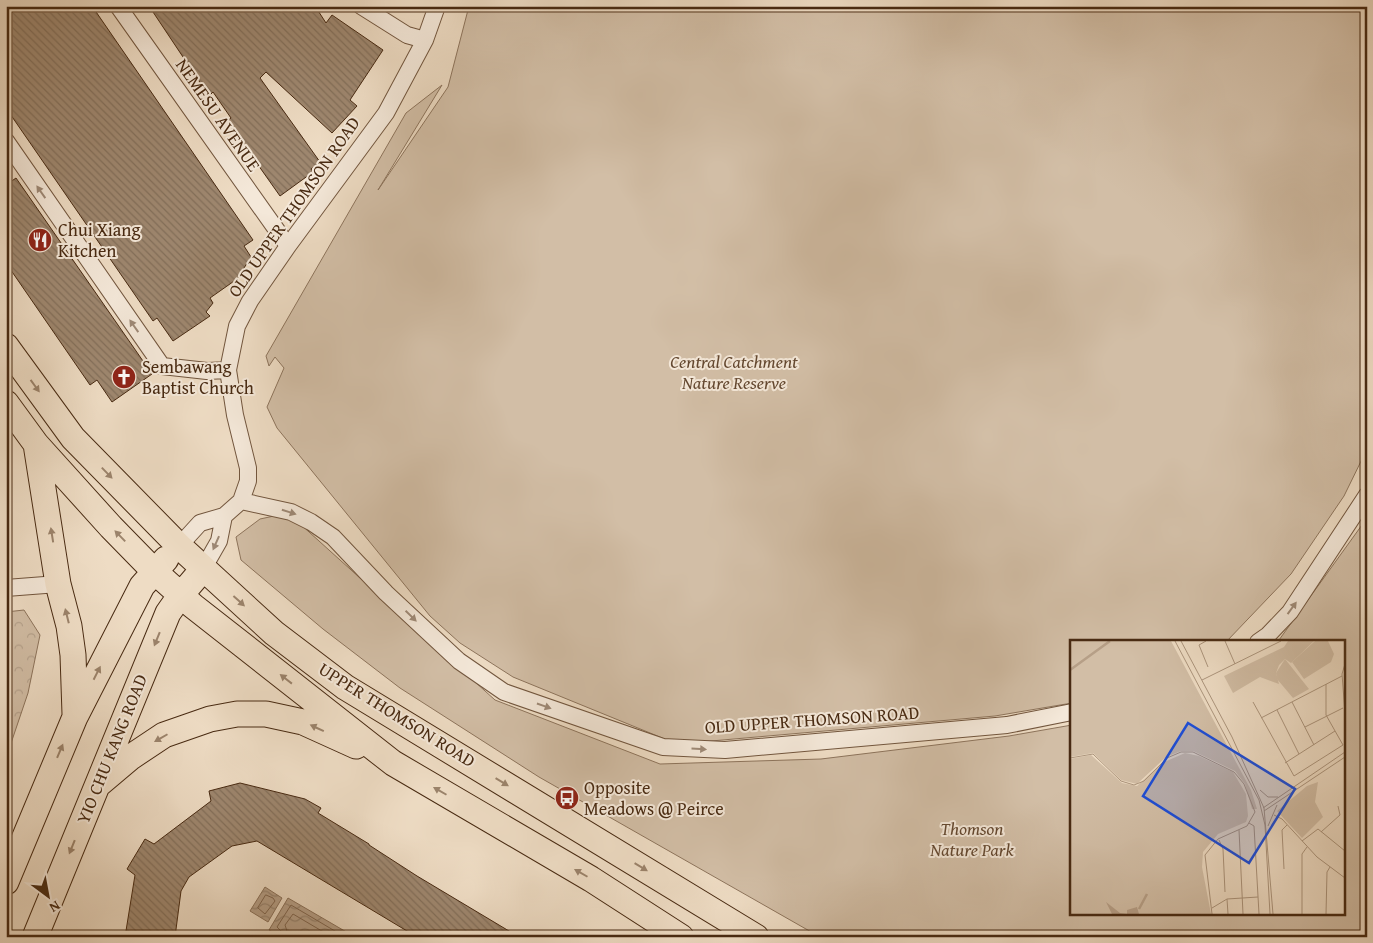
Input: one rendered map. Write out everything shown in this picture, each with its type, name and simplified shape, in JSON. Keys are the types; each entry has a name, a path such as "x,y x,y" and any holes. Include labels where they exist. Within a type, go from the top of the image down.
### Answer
{"main road":[{"name":"UPPER THOMSON ROAD","path":"6,346 72,438 179,546 274,632 345,687 756,937"},
{"name":"UPPER THOMSON ROAD","path":"6,403 36,444 111,527 180,596 393,763 591,879 681,937"},
{"path":"36,444 58,584 69,626 73,655 75,717"},
{"path":"6,882 75,717 142,586 179,546"},
{"name":"YIO CHU KANG ROAD","path":"35,937 168,612 203,569"},
{"path":"97,786 131,757 164,735 210,719 237,714 266,714 303,722 393,763"}],"street":[{"name":"NEMESU AVENUE","path":"118,6 288,246"},
{"path":"360,6 407,35 425,40"},
{"name":"OLD UPPER THOMSON ROAD","path":"437,6 425,40 386,113 288,246 250,302 238,326 228,370 235,415 248,468 248,480 241,501 291,512 311,522 333,537 386,593 459,662 504,692 663,747 725,750 780,746 1007,725 1070,712"},
{"path":"7,144 162,366 228,370"},
{"path":"1261,640 1290,612 1367,495"},
{"path":"179,546 200,523 224,516 241,501"},
{"path":"203,569 219,541 224,516"},
{"path":"6,588 58,584"}],"green space":[{"name":"Central Catchment Nature Reserve","path":"469,6 1367,6 1367,449 1344,496 1291,574 1228,640 1070,640 1070,703 995,716 677,744 513,677 460,643 430,616 277,428 267,407 284,368 275,357 269,366 266,356 406,113 442,85 378,190 448,87"},
{"name":"Thomson Nature Park","path":"288,513 495,700 660,764 821,759 1009,736 1070,725 1070,916 1346,916 1346,640 1279,640 1367,518 1367,937 820,937 539,777 400,688 323,629 241,560 236,537 260,519"},
{"path":"24,610 40,635 28,693 6,758 6,612"}],"water":[{"path":"265,887 282,898 268,922 250,911"},
{"path":"288,898 355,937 281,937 269,930"}],"building":[{"path":"6,6 92,6 253,240 244,246 251,257 237,279 210,298 213,303 206,312 210,316 173,341 157,318 153,321 6,108"},
{"path":"149,6 315,6 326,23 332,15 383,50 350,100 357,106 332,133 266,72 260,78 320,162 311,169 313,172 280,196 227,121 231,118 213,92 209,96"},
{"path":"16,178 152,374 112,402 97,380 90,385 6,263 6,185"},
{"path":"240,783 305,799 321,808 318,813 417,876 519,937 417,937 257,841 232,846 189,877 181,891 175,937 125,937 135,875 127,869 145,839 154,844 211,801 209,791"}],"place":[{"name":"Chui Xiang Kitchen","path":"40,240"},
{"name":"Sembawang Baptist Church","path":"124,377"},
{"name":"Opposite Meadows @ Peirce","path":"567,798"}]}
